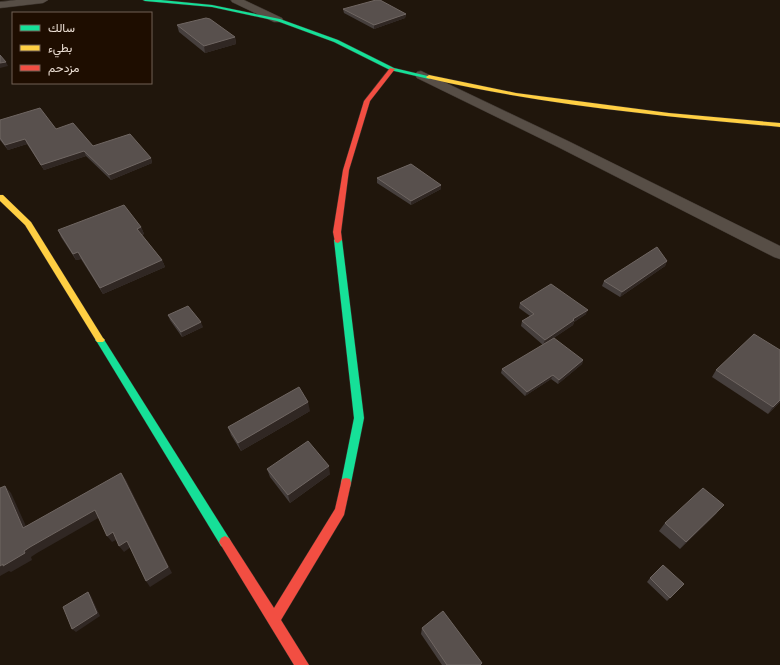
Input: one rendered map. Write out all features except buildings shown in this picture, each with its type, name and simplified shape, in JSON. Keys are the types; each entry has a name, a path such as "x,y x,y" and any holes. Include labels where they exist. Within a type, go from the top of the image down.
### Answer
{"street":[{"path":"0,4 43,0"},
{"path":"145,0 212,6 278,20"},
{"path":"236,0 278,20 336,41 392,69 524,96 670,115 780,125"},
{"path":"274,619 340,511 359,418 337,232 346,170 367,101 392,69"},
{"path":"422,75 780,254"},
{"path":"0,197 28,224 302,665"}],"traffic: fast":[{"path":"145,0 212,6 278,20 336,41 392,69 429,77"},
{"path":"338,240 359,418 346,483"},
{"path":"100,340 225,542"}],"traffic: slow":[{"path":"429,77 516,95 669,115 780,125"},
{"path":"0,197 28,224 100,340"}],"traffic: jam":[{"path":"338,240 337,232 346,170 367,101 392,69"},
{"path":"274,619 340,511 346,483"},
{"path":"225,542 302,665"}]}
